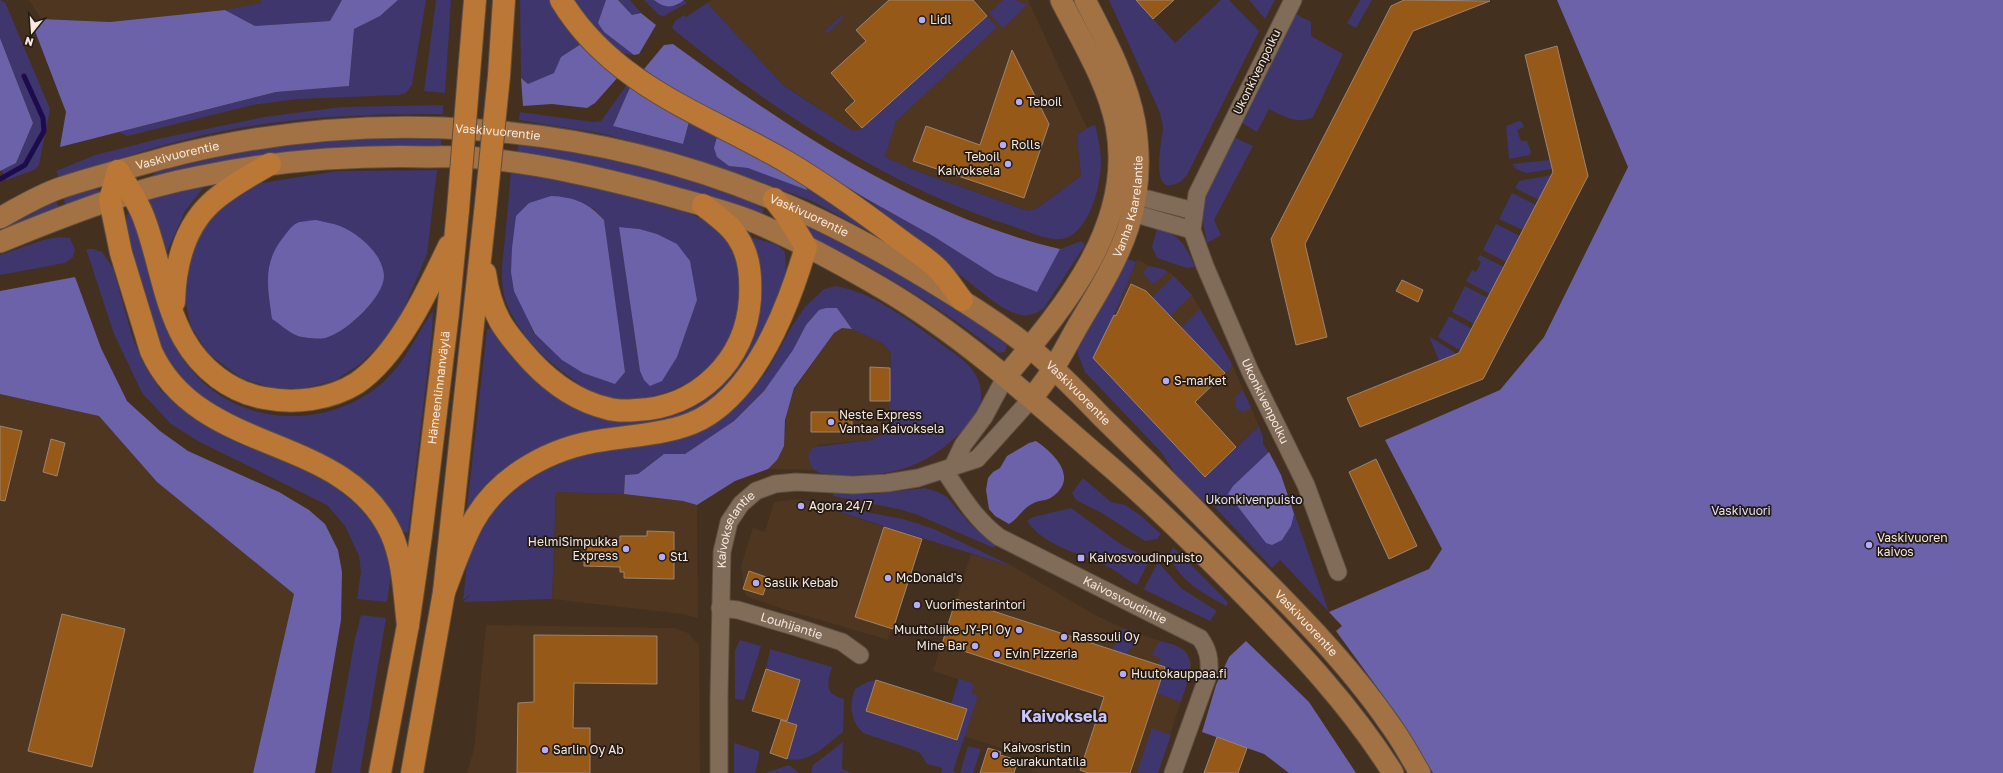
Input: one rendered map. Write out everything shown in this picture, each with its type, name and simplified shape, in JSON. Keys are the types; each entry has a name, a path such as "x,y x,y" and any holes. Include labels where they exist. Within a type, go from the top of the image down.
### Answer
{"highway":[{"name":"Hämeenlinnanväylä","path":"380,773 408,625 421,535 448,313 475,0"},
{"path":"412,773 444,592 482,248 499,76 504,0"},
{"path":"561,0 572,18 586,36 630,74 657,93 686,110 787,162 856,206 938,269 962,300"},
{"path":"174,317 176,272 190,231 199,216 211,203 225,192 270,164"},
{"path":"118,171 132,193 146,222 174,317 195,356 214,375 232,387 254,396 274,400 296,402 316,399 357,383 380,362 407,326 425,296 454,234"},
{"path":"118,171 110,200 121,252 151,351 161,370 180,394 195,407 212,418 330,470 366,498 380,515 390,532 398,552 408,625"},
{"path":"444,592 473,522 487,501 503,485 522,470 560,450 600,440 667,431 701,419 726,400 748,376 776,331 795,284 806,247 787,216 774,199"},
{"path":"482,248 489,296 498,320 514,342 550,378 573,395 589,403 607,409 625,411 660,408 681,401 699,391 714,378 736,347 744,331 749,308 750,273 746,252 738,237 724,221 703,205"}],"main road":[{"name":"Vanha Kaarelantie","path":"1006,376 1061,308 1098,248 1114,200 1119,162 1116,125 1101,80 1061,0"},
{"name":"Vanha Kaarelantie","path":"1032,398 1053,370 1116,258 1128,232 1135,204 1138,168 1135,123 1116,64 1085,0"},
{"name":"Vaskivuorentie","path":"0,218 56,189 198,150 264,137 343,129 406,127 479,130 537,136 659,160 717,178 774,199 838,228 886,254 962,300 1030,348 1166,480 1329,648 1358,681 1390,724 1420,773"},
{"name":"Vaskivuorentie","path":"0,242 66,215 110,200 198,176 270,164 383,156 477,158 536,165 600,178 703,205 750,220 806,247 895,296 946,329 1032,398 1151,501 1270,621 1324,679 1374,742 1394,773"}],"street":[{"name":"Ukonkivenpolku","path":"1293,0 1197,194 1192,230 1250,371 1306,485 1338,572"},
{"path":"1114,200 1194,211"},
{"path":"1135,204 1192,230"},
{"path":"949,468 962,445 984,417 1006,376"},
{"name":"Kaivokselantie","path":"719,773 720,608 722,552 724,538 729,522 740,504 756,491 775,484 796,482 853,485 887,483 918,478 977,459 1032,398"},
{"name":"Kaivosvoudintie","path":"949,468 972,512 999,537 1200,638 1209,658 1208,673 1173,773"},
{"name":"Louhijantie","path":"720,608 738,610 833,639 844,643 860,655"}],"shaded area":[{"path":"29,0 342,0 341,3 225,10 110,22 41,19"},
{"path":"712,0 1028,0 1087,128 1077,135 1081,176 1039,207 1028,211 914,170 885,157 811,103 783,85 713,11 707,3"},
{"path":"1137,260 1149,266 1171,273 1192,295 1231,362 1259,426 1205,477 1093,358 1114,315"},
{"path":"842,328 852,329 882,343 891,353 888,432 871,440 817,445 812,466 815,470 768,469 777,460 785,432 786,413 795,388 834,333"},
{"path":"0,394 99,416 157,482 294,594 253,773 0,773"},
{"path":"556,492 624,494 683,501 697,505 698,618 682,614 552,599"},
{"path":"798,499 922,539 888,640 783,609 748,597 745,594 741,566 753,528 765,532 774,502"},
{"path":"971,554 1014,567 1095,615 1125,629 1184,649 1191,661 1191,670 1158,773 1038,773 1031,771 1034,759 964,736 978,696 972,693 974,684 933,671"},
{"path":"486,625 674,628 688,633 699,645 700,773 467,773 474,749"}],"green space":[{"path":"0,0 5,2 50,109 39,165 34,170 7,180 1,170 16,163 33,123 0,38"},
{"path":"261,0 342,0 330,21 255,26 225,10 261,3"},
{"path":"342,0 398,0 380,16 354,29 349,86 276,92 60,147 66,112 35,31 41,19 110,22 225,10 255,26 330,21"},
{"path":"398,0 426,0 412,85 406,93 399,95 298,99 253,105 127,136 119,132 276,92 349,86 354,29 380,16"},
{"path":"436,0 451,0 445,93 424,91"},
{"path":"520,0 552,0 581,44 561,57 555,73 528,84 521,78"},
{"path":"573,0 606,0 599,23 604,32 634,55 617,49 608,42 592,25"},
{"path":"606,0 618,0 632,15 641,13 656,25 639,54 634,55 604,32 598,23"},
{"path":"618,0 630,0 641,13 632,15"},
{"path":"644,0 654,0 657,3 677,6 684,0 687,3 664,16 659,15"},
{"path":"654,0 684,0 677,5 666,6"},
{"path":"1003,0 1015,0 1027,5 1003,28 989,13"},
{"path":"1109,0 1136,0 1175,43 1221,0 1229,0 1259,31 1187,175 1182,181 1176,184 1165,184 1161,179 1159,162 1163,129 1160,113"},
{"path":"1249,0 1275,0 1265,19"},
{"path":"1360,0 1372,0 1356,28 1347,23"},
{"name":"Vaskivuori","path":"1557,0 2003,0 2003,773 1433,773 1398,716 1336,631 1342,626 1329,612 1429,569 1442,549 1385,440 1500,390 1544,337 1628,167"},
{"path":"707,3 783,85 853,131 862,128 987,16 997,27 896,121 885,157 914,170 1028,211 1039,207 1081,176 1077,135 1087,128 1095,125 1100,149 1101,168 1096,193 1087,218 1080,228 1071,235 1061,239 1042,237 967,210 922,191 834,144 751,89 674,30 672,27 675,21 684,15 686,17"},
{"path":"843,14 843,18 829,32 824,32"},
{"path":"1296,14 1311,22 1311,36 1343,54 1313,117 1301,120 1290,119 1269,109 1257,132 1241,122"},
{"path":"0,38 33,123 16,163 0,171"},
{"path":"581,44 619,76 595,103 587,108 552,104 523,106 521,78 528,84 554,73 561,57"},
{"path":"673,44 763,108 809,138 905,192 955,215 1007,234 1060,249 1037,292 996,276 933,236 865,198 813,166 677,93 644,69 664,45"},
{"path":"628,83 631,85 613,126 683,144 689,122 717,137 729,166 748,168 807,189 806,183 884,240 810,200 690,157 600,133 519,120 520,112 594,122 601,121"},
{"path":"631,85 689,122 683,144 613,126"},
{"path":"443,105 443,114 314,118 250,126 171,143 60,179 56,171 95,155 162,138 264,117 341,107"},
{"path":"1519,121 1522,122 1524,127 1517,130 1521,141 1527,141 1531,152 1530,155 1509,159 1506,126"},
{"path":"402,137 441,138 441,147 148,180 157,171 248,150 293,143"},
{"path":"717,137 806,183 807,190 748,168 729,166 717,157 714,148"},
{"path":"1236,138 1253,146 1214,220 1221,235 1207,243 1202,217 1206,195 1233,139"},
{"path":"519,142 658,170 751,201 764,210 762,213 702,194 610,170 517,152"},
{"path":"1550,160 1552,169 1527,173 1516,169 1512,164"},
{"path":"437,170 427,254 402,313 380,345 360,364 336,380 303,389 271,388 241,378 209,354 191,327 185,299 186,268 196,235 220,205 255,184 337,171"},
{"path":"511,171 571,182 630,196 692,215 716,230 735,254 740,268 740,274 735,326 726,345 715,360 701,374 685,384 667,392 648,397 629,399 610,397 591,391 572,379 538,351 517,325 507,305 504,295 502,267","holes":["566,197 594,209 604,220 613,293 599,378 583,373 563,360 534,334 511,272 516,216","619,227 639,229 640,371"]},
{"path":"1552,175 1539,200 1515,188 1519,181"},
{"path":"207,183 185,211 165,256 143,196"},
{"path":"90,188 104,191 105,193 67,209 62,195"},
{"path":"1512,193 1536,205 1523,230 1499,219"},
{"path":"551,196 567,198 587,205 604,220 625,372 615,384 583,373 562,360 535,334 514,291 511,272 516,216 529,203"},
{"path":"55,198 60,211 0,235 0,226"},
{"path":"865,198 933,236 996,276 1037,292 1060,249 1081,241 1085,245 1044,308 1037,313 1030,315 1016,314 990,299"},
{"path":"127,214 133,214 146,267 157,302 178,351 196,376 218,394 244,407 271,414 299,416 328,411 355,401 380,385 389,377 409,350 433,311 432,333 408,533 403,532 379,495 347,470 249,425 188,390 162,353 131,246 126,223"},
{"path":"316,220 340,226 355,234 375,253 383,268 384,276 378,294 354,321 336,334 318,339 295,335 272,319 268,287 271,258 282,239 295,224 304,221"},
{"path":"807,223 872,256 969,317 1007,345 1005,352 999,353 953,319 882,274 807,235 805,225"},
{"path":"1496,224 1520,236 1506,262 1483,250"},
{"path":"619,227 639,229 657,234 677,244 690,261 697,300 677,357 662,381 650,386 644,380 640,371"},
{"path":"1157,228 1172,234 1182,242 1195,267 1187,268 1157,258 1152,247"},
{"path":"59,237 70,238 75,250 73,257 65,263 0,275 0,255 43,240"},
{"path":"754,238 778,245 785,252 786,275 770,322 734,383 694,414 597,434 469,509 467,508 487,329 491,329 596,413 725,378 751,239"},
{"path":"86,249 93,249 102,252 113,268 132,336 143,363 161,391 192,417 224,435 315,474 338,489 364,511 379,531 386,552 391,575 387,602 357,599 361,572 359,556 345,526 327,505 198,441 171,424 142,393 114,334"},
{"path":"1480,255 1504,267 1490,294 1466,281 1472,270 1476,272 1481,262 1477,259"},
{"name":"Ukonkivenpuisto","path":"1125,258 1136,262 1114,315 1093,358 1205,477 1259,426 1263,437 1263,444 1275,462 1281,475 1329,612 1280,560 1272,568 1207,499 1204,502 1177,476 1161,452 1085,372 1078,354 1078,342"},
{"path":"1149,266 1163,269 1168,272 1153,284 1144,274 1144,271"},
{"path":"1174,276 1192,295 1170,316 1152,297"},
{"path":"75,277 101,348 127,401 160,431 188,451 279,492 309,510 325,524 338,550 342,572 341,620 315,773 253,773 294,594 157,482 99,416 0,394 0,291"},
{"path":"836,286 867,296 898,313 961,358 976,375 981,389 980,406 971,422 943,448 927,459 909,467 884,473 864,475 832,475 818,472 813,468 808,456 814,447 871,440 888,432 891,353 882,343 852,329 837,308 806,325 794,350 764,391 734,421 685,454 664,454 638,474 625,475 624,494 556,492 552,599 463,602 472,593 463,600 467,563 480,528 495,505 514,486 575,453 692,434 719,421 743,399 767,371 792,326 805,307 824,289"},
{"path":"1465,286 1488,298 1474,324 1452,312"},
{"path":"826,308 837,308 852,329 842,328 834,333 794,388 785,420 784,446 777,460 768,469 735,481 697,505 683,501 624,494 625,475 638,474 664,454 685,454 734,421 764,391 793,350 806,325 819,310"},
{"path":"1200,309 1231,362 1231,368 1225,373 1181,328"},
{"path":"1449,316 1472,329 1461,351 1438,337"},
{"path":"1429,336 1457,354 1439,361"},
{"path":"1243,390 1251,408 1243,412 1236,408 1235,398"},
{"path":"1036,441 1057,459 1064,474 1064,482 1060,490 1052,497 1029,506 1009,524 995,516 989,509 986,490 988,478 993,472 1000,468 1007,456 1029,443"},
{"name":"Ukonkivenpuisto","path":"1269,452 1281,475 1294,514 1291,526 1282,540 1272,545 1266,543 1228,494 1233,486"},
{"path":"1083,478 1111,502 1125,505 1140,515 1161,534 1157,539 1145,541 1102,513 1076,500 1072,493"},
{"path":"925,488 938,492 947,497 971,525 995,546 994,548 918,515 898,509 833,496 833,493 872,494"},
{"path":"798,499 903,519 934,529 1014,567"},
{"path":"1071,508 1122,545 1150,559 1137,585 1112,569 1066,550 1044,538 1027,521 1033,517"},
{"path":"1173,547 1224,598 1228,603 1226,606 1200,591 1185,579 1173,564 1169,555"},
{"path":"1158,562 1181,588 1217,611 1210,621 1144,589"},
{"path":"361,615 386,618 360,773 331,773 355,638"},
{"path":"1125,629 1135,632 1136,642 1126,654 1119,652 1117,657 1110,655 1122,630"},
{"path":"740,640 761,646 744,700 735,699 735,650"},
{"path":"1159,641 1173,644 1182,649 1190,662 1188,680 1181,702 1156,693 1165,667 1158,664 1161,658 1152,655"},
{"path":"1246,641 1309,702 1356,773 1289,773 1264,754 1202,732 1216,685 1229,657"},
{"path":"770,649 832,667 828,683 830,691 838,697 844,699 843,732 824,748 803,759 787,759 797,725 787,722 800,681 766,669"},
{"path":"959,678 974,684 972,693 978,696 953,771 957,773 941,773 942,768 927,764 920,753 863,733 855,723 851,707 855,689 867,682 876,680 867,711 957,740 967,709 951,704"},
{"path":"1152,728 1171,735 1158,773 1137,773"},
{"path":"843,742 842,769 852,773 811,773 813,765"},
{"path":"734,743 759,751 755,773 734,773"},
{"path":"968,746 981,749 973,773 960,773"},
{"path":"786,766 791,766 799,773 765,773"}],"building":[{"path":"889,0 973,0 987,16 862,128 845,110 855,101 831,73 866,41 856,30"},
{"path":"1136,0 1174,0 1153,19"},
{"path":"1404,0 1490,1 1413,31 1305,244 1327,337 1296,345 1271,239 1391,6"},
{"path":"1557,46 1588,176 1483,379 1360,427 1347,398 1459,353 1553,172 1525,55"},
{"path":"1012,50 1049,124 1024,198 913,161 926,126 980,145"},
{"path":"1402,280 1423,290 1418,302 1396,291"},
{"path":"1131,284 1146,291 1225,373 1195,402 1236,447 1205,477 1093,358 1114,315 1116,316"},
{"path":"870,367 890,368 890,401 870,401"},
{"path":"811,412 852,412 852,432 811,432"},
{"path":"0,426 22,431 5,501 0,500"},
{"path":"51,439 65,443 57,476 43,472"},
{"path":"1376,459 1417,546 1389,559 1349,472"},
{"path":"884,527 922,539 893,629 855,617"},
{"path":"647,531 674,532 674,579 624,578 624,572 620,572 620,567 584,566 584,541 620,541 620,536 647,536"},
{"path":"749,571 769,578 763,595 743,589"},
{"path":"956,599 1165,667 1130,773 1088,773 1080,770 1104,697 942,644"},
{"path":"62,614 125,629 92,767 28,751"},
{"path":"534,635 657,636 657,684 574,683 573,728 590,728 590,773 517,773 518,703 534,702"},
{"path":"766,669 800,680 787,721 752,711"},
{"path":"876,680 967,709 957,740 866,711"},
{"path":"781,720 797,725 787,759 770,753"},
{"path":"1217,737 1247,748 1238,773 1204,773"},
{"path":"988,748 1001,752 1000,755 1018,760 1014,773 980,773"}],"waterway":[{"path":"0,179 25,165 44,131 43,118 24,76"}],"place":[{"name":"Lidl","path":"922,20"},
{"name":"Teboil","path":"1019,102"},
{"name":"Rolls","path":"1003,145"},
{"name":"Teboil Kaivoksela","path":"1008,164"},
{"name":"S-market","path":"1166,381"},
{"name":"Neste Express Vantaa Kaivoksela","path":"831,422"},
{"name":"Agora 24/7","path":"801,506"},
{"name":"Vaskivuoren kaivos","path":"1869,545"},
{"name":"HelmiSimpukka Express","path":"626,549"},
{"name":"St1","path":"662,557"},
{"name":"Kaivosvoudinpuisto","path":"1081,558"},
{"name":"McDonald's","path":"888,578"},
{"name":"Saslik Kebab","path":"756,583"},
{"name":"Vuorimestarintori","path":"917,605"},
{"name":"Muuttoliike JY-PI Oy","path":"1019,630"},
{"name":"Rassouli Oy","path":"1064,637"},
{"name":"Mine Bar","path":"975,646"},
{"name":"Evin Pizzeria","path":"997,654"},
{"name":"Huutokauppaa.fi","path":"1123,674"},
{"name":"Sarlin Oy Ab","path":"545,750"},
{"name":"Kaivosristin seurakuntatila","path":"995,755"}],"district":[{"name":"Kaivoksela","path":"1064,716"}]}
